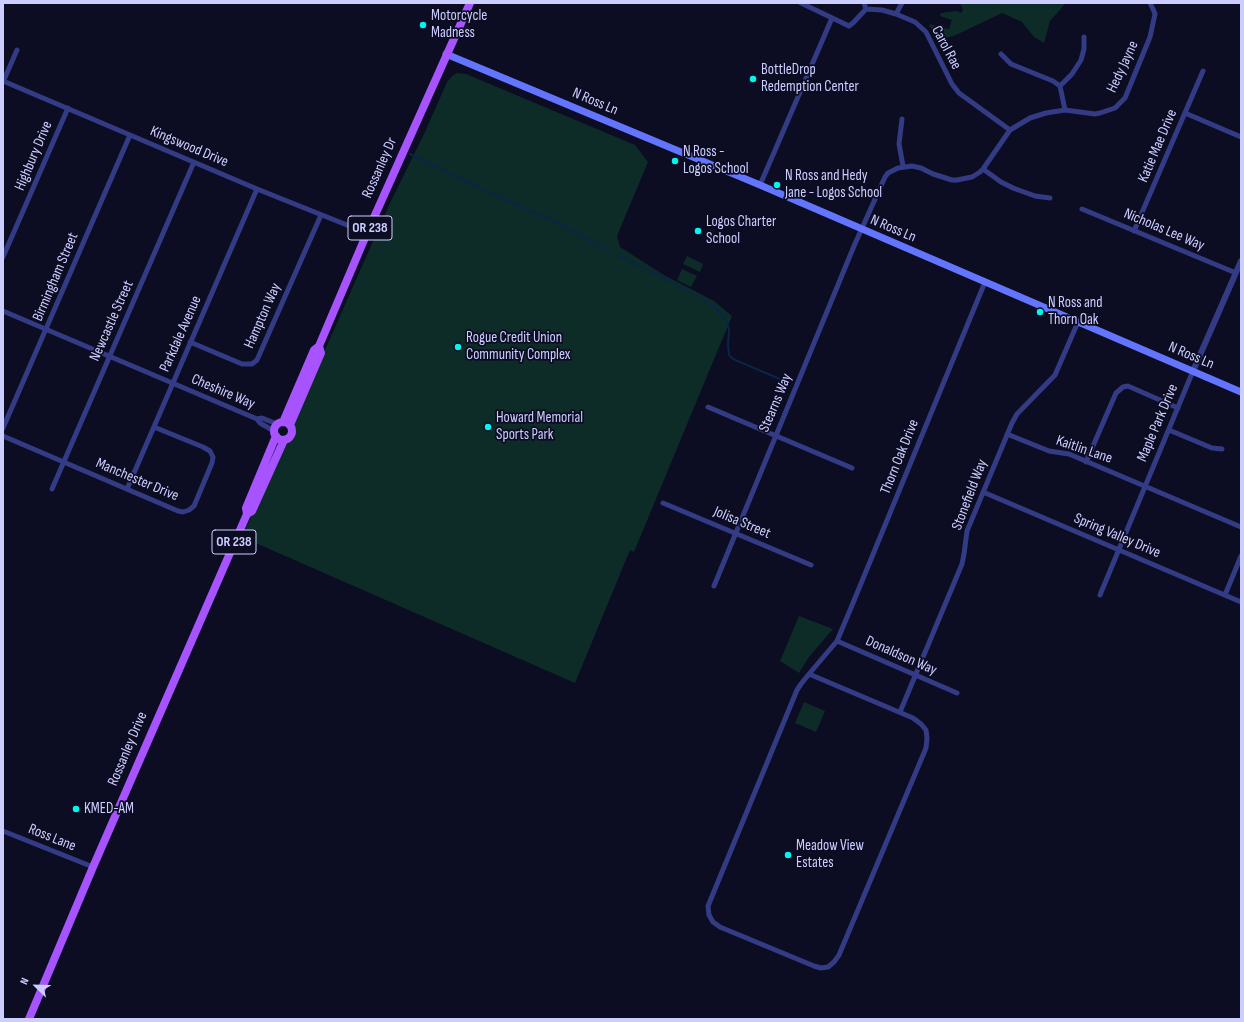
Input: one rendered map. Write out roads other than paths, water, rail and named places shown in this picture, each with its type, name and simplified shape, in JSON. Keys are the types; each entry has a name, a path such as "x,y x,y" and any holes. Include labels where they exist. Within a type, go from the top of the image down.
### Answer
{"main road":[{"name":"Rossanley Dr","path":"319,346 367,233 470,3"},
{"name":"N Ross Ln","path":"446,54 760,185 1241,392"},
{"name":"Rossanley Drive","path":"29,1019 93,867 247,514 246,508 281,430 321,353 319,346"}],"street":[{"path":"801,3 849,26 866,9 864,3"},
{"path":"896,14 902,3"},
{"name":"Hedy Jayne","path":"902,166 921,168 952,180 972,177 983,169 1010,130 1026,120 1046,112 1065,110 1095,114 1115,108 1125,98 1153,28 1155,14 1150,3"},
{"name":"Carol Rae","path":"866,9 882,10 915,22 926,32 952,84 959,93 1010,130"},
{"path":"760,185 832,18"},
{"path":"1060,86 1078,66 1084,49 1084,37"},
{"path":"3,82 17,50"},
{"path":"1001,54 1011,64 1060,86 1065,110"},
{"name":"Katie Mae Drive","path":"1134,231 1203,71"},
{"name":"Kingswood Drive","path":"3,82 367,233"},
{"name":"Highbury Drive","path":"3,257 68,108"},
{"path":"1185,113 1241,137"},
{"path":"861,229 885,177 892,171 902,166 899,144 902,119"},
{"name":"Birmingham Street","path":"3,428 130,135"},
{"name":"Newcastle Street","path":"52,489 194,162"},
{"path":"983,169 1012,188 1035,196 1050,198"},
{"name":"Parkdale Avenue","path":"128,489 172,383 257,188"},
{"name":"Nicholas Lee Way","path":"1082,209 1236,273"},
{"name":"Hampton Way","path":"190,342 242,364 252,364 257,360 321,215"},
{"name":"Stearns Way","path":"714,586 861,229"},
{"name":"Maple Park Drive","path":"1100,596 1241,261"},
{"name":"Thorn Oak Drive","path":"900,712 913,718 926,730 926,748 852,925 839,955 834,962 828,967 821,968 814,966 720,928 713,922 709,915 708,906 710,899 797,690 836,641 984,282"},
{"name":"Cheshire Way","path":"3,311 257,419 260,423 281,430"},
{"name":"Stonefield Way","path":"900,712 962,564 966,531 1007,434 1017,414 1055,375 1078,322"},
{"path":"1086,462 1116,393 1123,386 1128,386 1178,408"},
{"path":"708,407 852,468"},
{"name":"Cheshire Way","path":"257,419 262,418 281,430"},
{"name":"Manchester Drive","path":"3,436 178,511 183,512 189,510 194,506 212,463 213,457 210,451 203,447 154,427"},
{"path":"1169,430 1212,448 1222,449"},
{"name":"Kaitlin Lane","path":"1007,434 1049,451 1069,454 1241,527"},
{"name":"Spring Valley Drive","path":"983,492 1241,602"},
{"name":"Jolisa Street","path":"663,502 811,565"},
{"path":"1225,595 1241,556"},
{"name":"Donaldson Way","path":"836,641 957,693"},
{"path":"809,674 900,712"},
{"name":"Ross Lane","path":"3,831 93,867"}],"waterway":[{"path":"410,154 482,189 558,223 609,251"},
{"path":"618,255 670,281 713,306 725,318 729,329 729,355 733,359 789,383"}],"place":[{"name":"Motorcycle Madness","path":"423,25"},
{"name":"BottleDrop Redemption Center","path":"753,79"},
{"name":"N Ross - Logos School","path":"675,161"},
{"name":"N Ross and Hedy Jane - Logos School","path":"777,185"},
{"name":"Logos Charter School","path":"698,231"},
{"name":"N Ross and Thorn Oak","path":"1040,312"},
{"name":"Rogue Credit Union Community Complex","path":"458,347"},
{"name":"Howard Memorial Sports Park","path":"488,427"},
{"name":"KMED-AM","path":"76,809"},
{"name":"Meadow View Estates","path":"788,855"}]}
